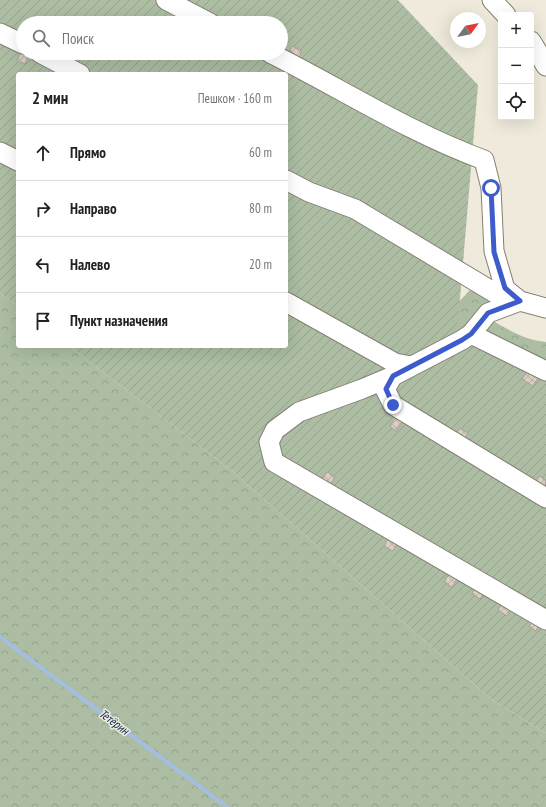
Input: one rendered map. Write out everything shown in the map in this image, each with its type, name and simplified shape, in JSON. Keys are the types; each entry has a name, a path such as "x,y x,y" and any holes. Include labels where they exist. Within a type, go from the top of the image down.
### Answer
{"street":[{"path":"166,0 197,16"},
{"path":"492,0 503,12"},
{"path":"0,33 16,41"},
{"path":"534,46 546,66"},
{"path":"53,60 76,72"},
{"path":"283,60 406,126 458,150 484,160 491,188 494,252 505,288 520,301"},
{"path":"0,152 16,160"},
{"path":"288,181 309,192 355,209 500,296 546,308"},
{"path":"520,301 488,313 471,334 393,376 299,412 275,430 269,442 274,462 546,620"},
{"path":"288,303 395,362 411,366"},
{"path":"471,334 546,371"},
{"path":"393,376 386,389 393,405 546,498"}],"green space":[{"path":"0,0 398,0 478,85 458,322 546,368 546,733 493,701 231,470 72,348 288,348 288,72 16,72 16,305 0,293"},
{"path":"471,289 495,297 486,307 483,314 521,336 546,342 546,374 460,326 453,308"},
{"path":"0,293 16,305 16,348 72,348 231,470 493,701 546,733 546,807 0,807"}],"building":[{"path":"292,46 302,51 298,60 289,55"},
{"path":"17,60 27,60 25,64"},
{"path":"529,369 539,376 533,386 522,379"},
{"path":"397,415 404,419 396,431 390,426"},
{"path":"460,428 468,433 463,441 455,436"},
{"path":"327,472 335,477 328,487 321,481"},
{"path":"539,476 546,480 544,490 535,484"},
{"path":"389,536 398,541 393,551 384,547"},
{"path":"450,572 458,577 452,587 444,582"},
{"path":"476,586 485,591 480,599 472,594"},
{"path":"504,601 513,606 507,616 498,610"},
{"path":"534,619 540,623 536,631 529,627"}],"waterway":[{"name":"Тетёрин","path":"0,637 227,807"}],"route":[{"path":"393,405 386,389 393,376 462,340 471,334 488,313 520,301 505,288 494,252 491,188"}]}
